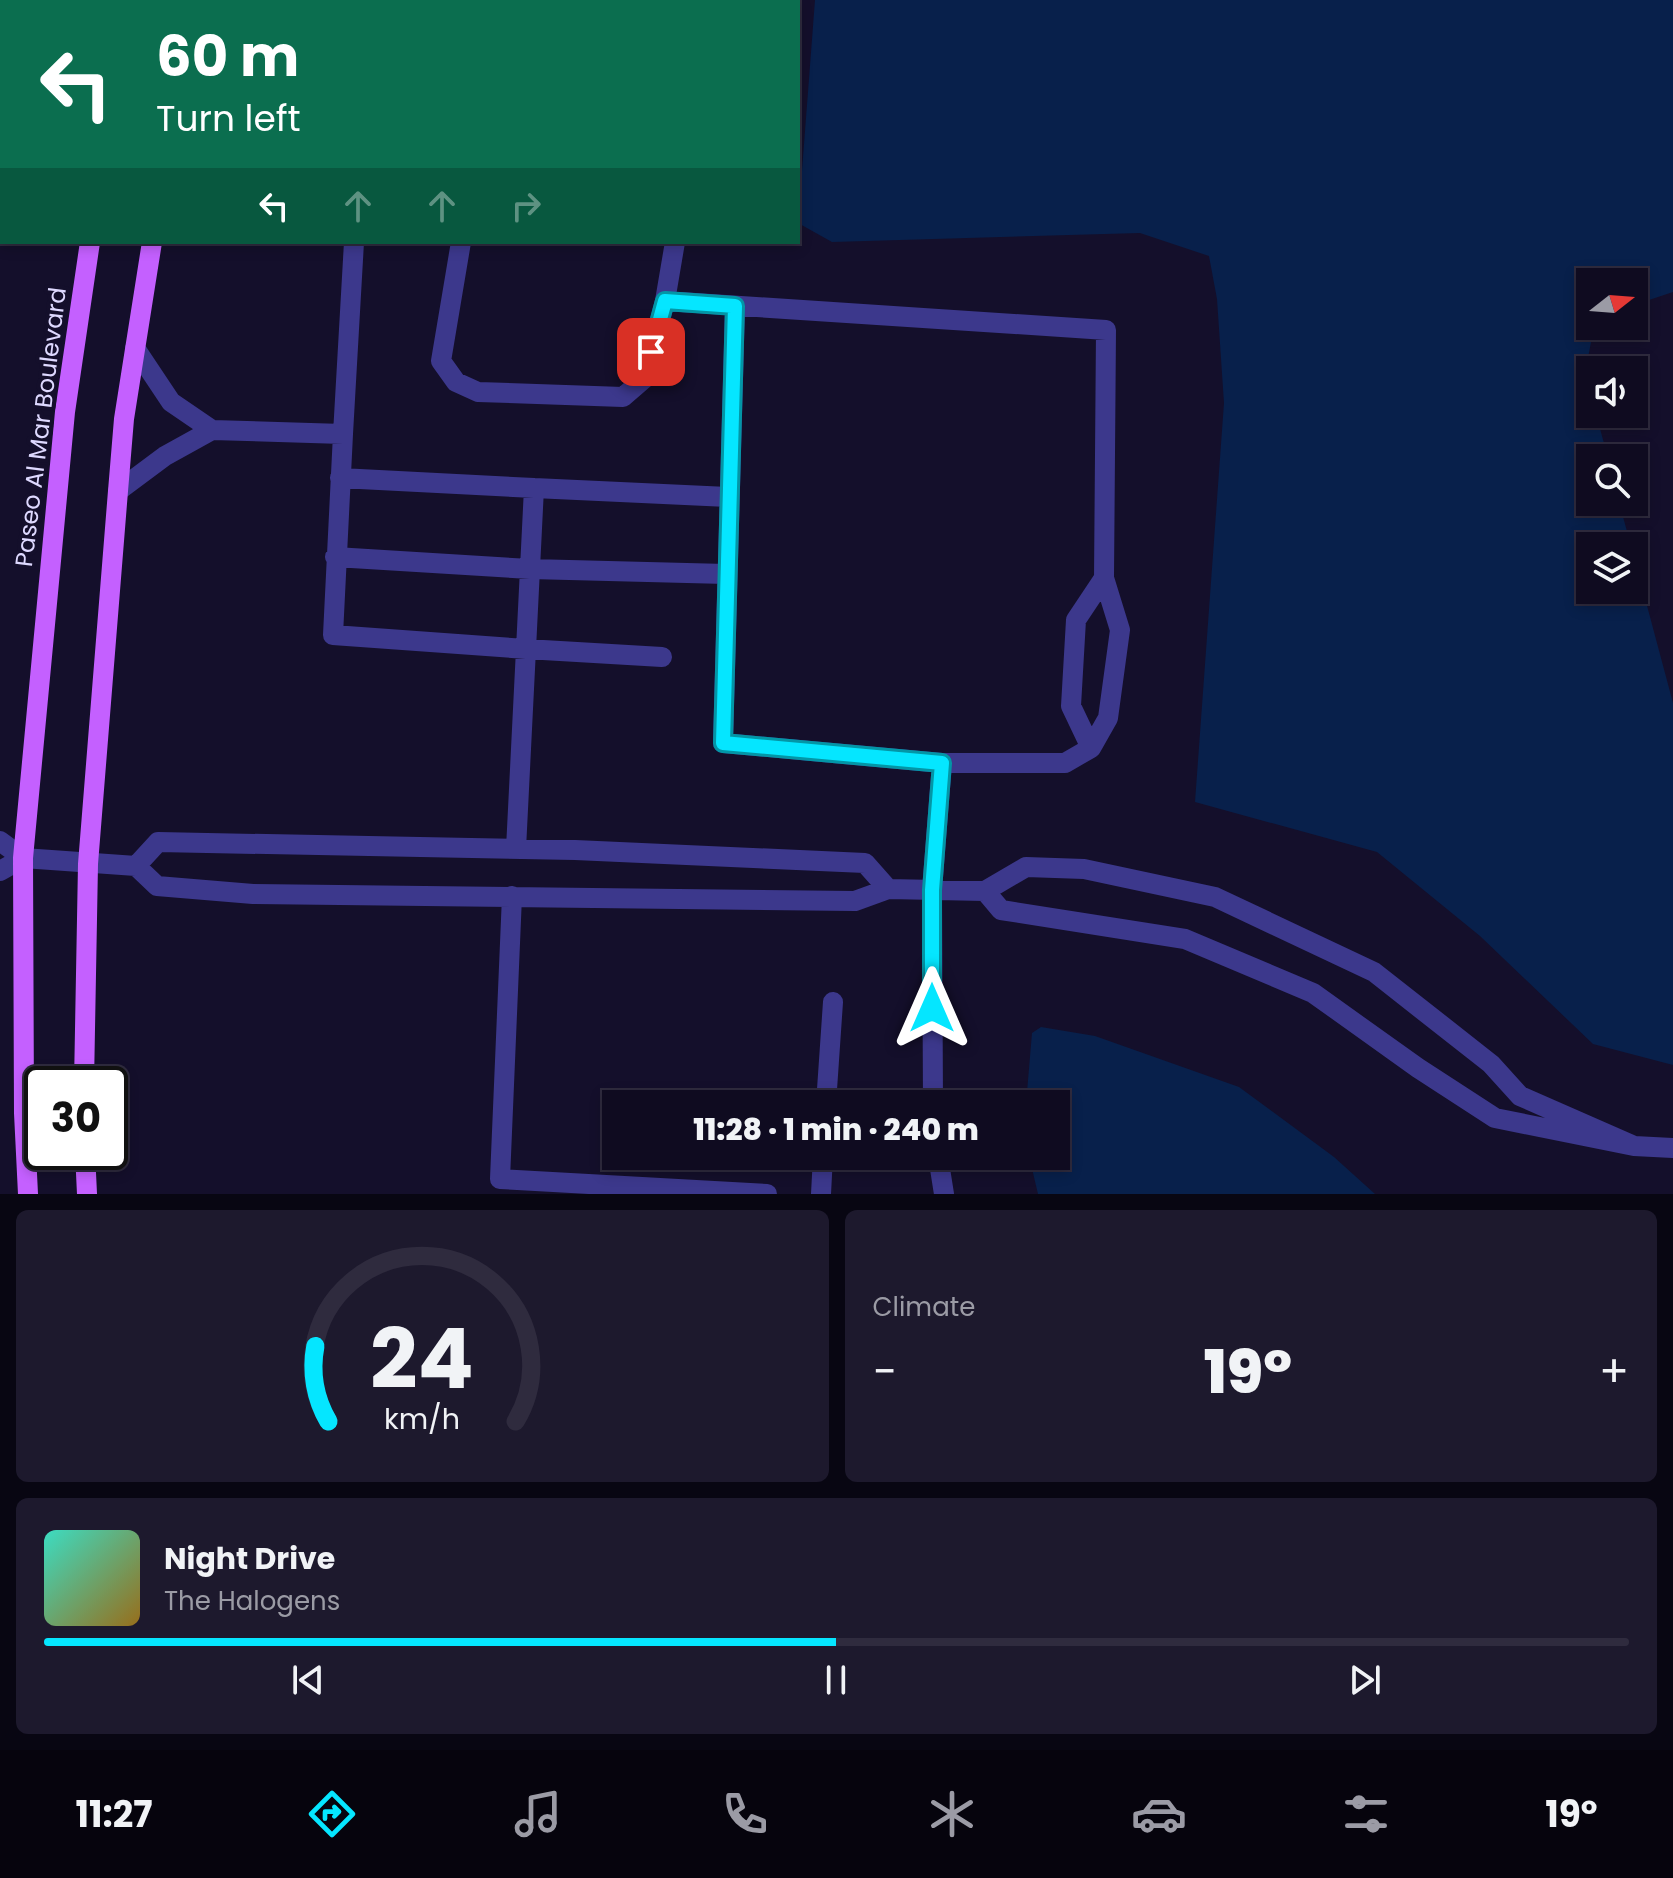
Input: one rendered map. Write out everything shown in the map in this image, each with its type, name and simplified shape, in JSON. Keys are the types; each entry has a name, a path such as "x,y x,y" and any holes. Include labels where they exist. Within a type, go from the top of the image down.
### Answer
{"main road":[{"name":"Paseo Al Mar Boulevard","path":"28,1194 24,1113 23,858 65,412 90,244"},
{"path":"84,1066 88,864 118,491 124,419 152,244"},
{"path":"86,1170 87,1194"}],"street":[{"path":"354,244 333,635 662,657"},
{"path":"461,244 441,361 456,382 478,392 623,397 645,378 665,301 675,244"},
{"path":"665,301 1106,330 1104,578 1120,630 1108,718 1091,748 1065,763 942,763 723,743 735,306"},
{"path":"135,348 171,402 212,430"},
{"path":"118,491 165,456 212,430 343,434"},
{"path":"340,478 728,497"},
{"path":"516,849 534,488"},
{"path":"335,557 530,569 726,574"},
{"path":"1091,748 1071,706 1076,620 1104,578"},
{"path":"933,1090 932,890 942,763"},
{"path":"0,841 23,858 136,866 157,886 253,894 855,901 888,889 985,891 1026,867 1084,869 1215,897 1374,972 1491,1064 1520,1096 1634,1146"},
{"path":"136,866 158,842 516,849 865,863 888,889"},
{"path":"0,871 23,858"},
{"path":"985,891 1001,910 1185,939 1313,993 1495,1118 1634,1146 1673,1148"},
{"path":"512,896 500,1186 767,1194"},
{"path":"827,1090 833,1002"},
{"path":"821,1194 822,1170"},
{"path":"940,1170 944,1194"}],"water":[{"path":"815,0 1673,0 1673,292 1648,300 1648,268 1576,268 1576,340 1591,340 1588,356 1576,356 1576,428 1600,428 1604,444 1576,444 1576,516 1623,516 1627,532 1576,532 1576,604 1647,604 1673,703 1673,1065 1593,1044 1480,936 1377,852 1195,802 1224,403 1217,299 1209,256 1140,233 832,242 800,224"},
{"path":"1041,1027 1095,1036 1239,1087 1334,1157 1375,1194 1038,1194 1032,1170 1070,1170 1070,1090 1027,1090 1032,1033"}],"route":[{"path":"651,352 665,301 735,306 723,743 942,763 932,890 932,1008"}]}
